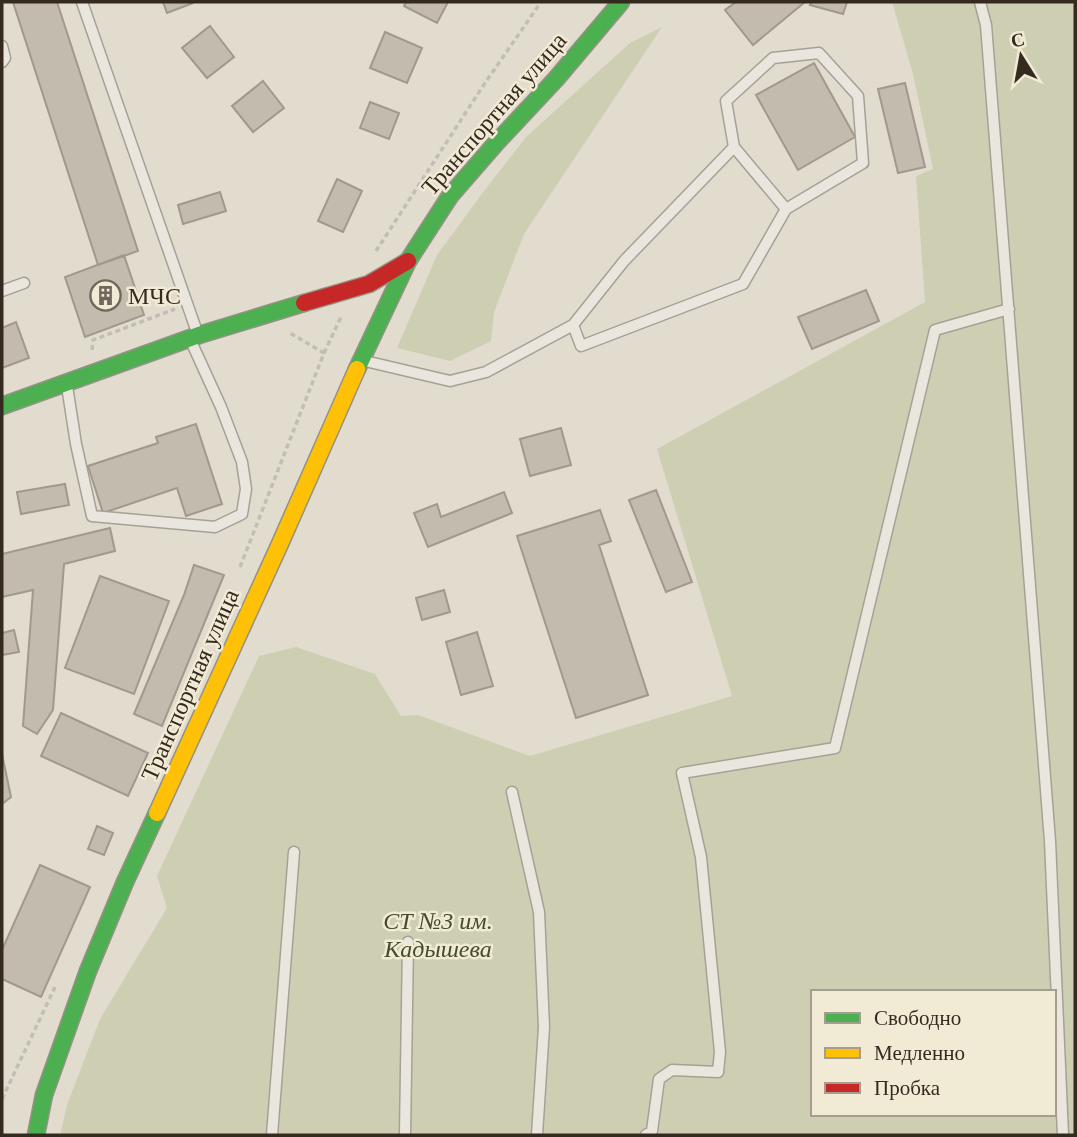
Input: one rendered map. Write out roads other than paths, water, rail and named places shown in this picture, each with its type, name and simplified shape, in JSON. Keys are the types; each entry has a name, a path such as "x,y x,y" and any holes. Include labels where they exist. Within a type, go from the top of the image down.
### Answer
{"street":[{"name":"Транспортная улица","path":"36,1135 48,1082 88,971 125,882 408,261 450,196 496,142 556,79 621,2"},
{"name":"Транспортная улица","path":"2,407 194,337 369,284 408,261"}],"lane":[{"path":"67,382 76,444 92,516 215,527 242,514 246,489 242,463 194,337 188,304 82,2"},
{"path":"980,2 986,25 1051,841 1063,1135"},
{"path":"2,46 5,58 2,62"},
{"path":"573,325 581,345 743,284 786,209 863,163 858,96 820,53 774,58 726,101 734,147 786,209"},
{"path":"361,360 450,381 486,372 573,325 624,261 734,147"},
{"path":"2,290 24,283"},
{"path":"646,1135 652,1131 659,1079 672,1070 718,1072 720,1052 701,856 682,773 835,748 935,330 1009,309"},
{"path":"512,792 538,912 544,1027 537,1135"},
{"path":"272,1135 294,852"},
{"path":"405,1135 408,942"}],"place":[{"name":"МЧС","path":"105,296"}],"park label":[{"name":"СТ №3 им. Кадышева","path":"438,935"}]}
